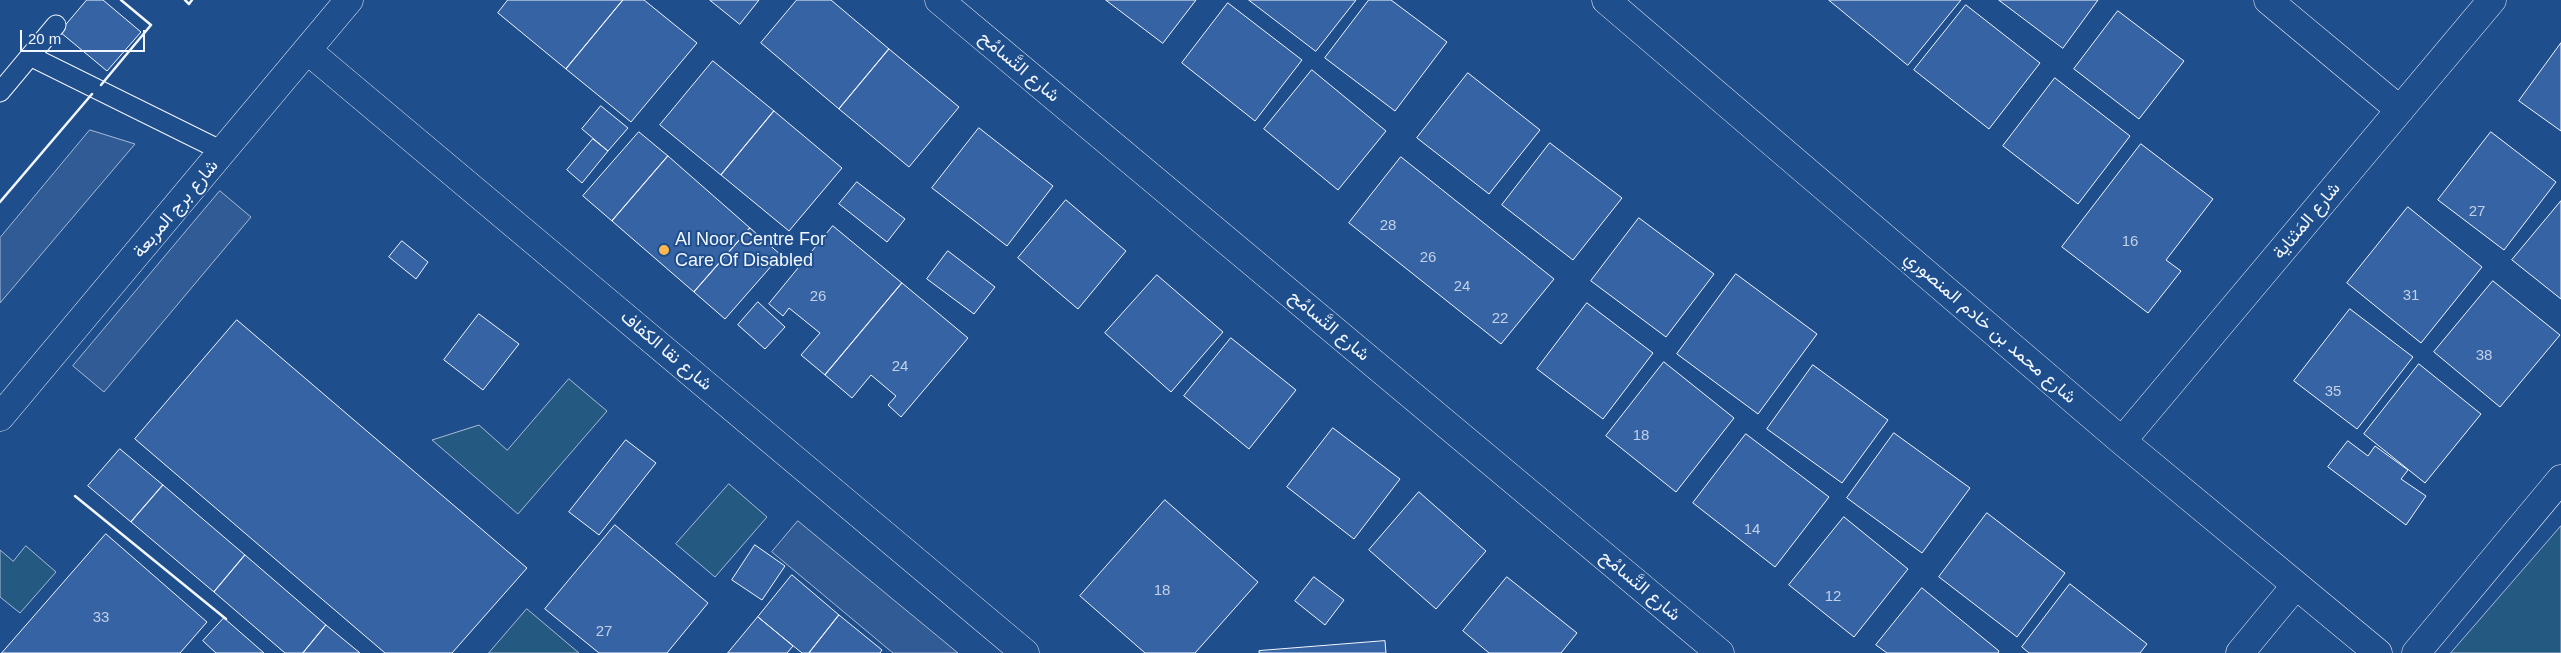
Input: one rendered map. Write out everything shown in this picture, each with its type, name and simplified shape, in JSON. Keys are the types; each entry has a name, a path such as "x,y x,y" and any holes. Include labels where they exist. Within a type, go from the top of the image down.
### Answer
{"street":[{"name":"شارع برج المربعة","path":"0,417 224,152 349,0"},
{"name":"شارع التَّسامُح","path":"939,0 1720,653"},
{"name":"شارع محمد بن خادم المنصوري","path":"1606,0 2122,441 2378,653"},
{"path":"2268,0 2400,110"},
{"name":"شارع المَثناية","path":"2122,441 2492,0"},
{"name":"شارع نقا الكفاف","path":"307,50 1026,653"},
{"path":"2416,653 2561,479"},
{"path":"2240,653 2296,585"}],"lane":[{"path":"0,92 56,25"},
{"path":"30,56 224,152"}],"shaded area":[{"path":"90,130 135,144 0,303 0,238"},
{"path":"220,191 251,217 104,392 73,366"},
{"path":"569,379 607,411 518,514 432,440 479,425 507,450"},
{"path":"729,484 767,517 715,577 676,544"},
{"path":"798,521 958,653 893,653 772,552"},
{"path":"2561,526 2561,653 2451,653"},
{"path":"26,546 56,572 20,613 0,597 0,550 13,561"},
{"path":"527,609 579,653 489,653"}],"building":[{"path":"87,0 103,0 141,32 107,71 60,32"},
{"path":"508,0 623,0 566,69 498,13"},
{"path":"623,0 644,0 697,43 631,122 566,69"},
{"path":"710,0 759,0 740,24"},
{"path":"797,0 831,0 889,49 839,109 761,43"},
{"path":"1106,0 1196,0 1163,43"},
{"path":"1249,0 1356,0 1316,51"},
{"path":"1369,0 1391,0 1447,42 1395,111 1325,58"},
{"path":"1829,0 1961,0 1908,65"},
{"path":"1999,0 2098,0 2063,48"},
{"path":"1228,3 1302,60 1255,121 1182,63"},
{"path":"1966,5 2040,63 1989,129 1914,70"},
{"path":"2118,11 2184,61 2139,119 2074,69"},
{"path":"2561,43 2561,131 2519,101"},
{"path":"889,49 959,107 909,167 839,109"},
{"path":"713,61 774,111 721,175 660,125"},
{"path":"1312,70 1386,131 1338,190 1264,129"},
{"path":"1468,73 1540,130 1489,194 1417,138"},
{"path":"2055,78 2130,136 2078,204 2003,146"},
{"path":"601,106 628,128 608,151 582,129"},
{"path":"774,111 842,168 789,231 721,175"},
{"path":"979,128 1053,186 1007,246 932,188"},
{"path":"639,132 668,156 612,221 583,196"},
{"path":"2491,132 2556,182 2504,250 2438,200"},
{"path":"593,139 608,151 582,183 567,170"},
{"path":"1550,143 1622,198 1573,260 1502,205"},
{"path":"2141,144 2213,199 2166,260 2181,271 2148,313 2062,247"},
{"path":"668,156 750,228 694,292 612,221"},
{"path":"1401,157 1554,279 1501,344 1349,223"},
{"path":"857,182 905,219 887,242 839,204"},
{"path":"1066,200 1126,251 1078,309 1018,258"},
{"path":"2561,201 2561,299 2512,260"},
{"path":"2408,207 2482,267 2421,343 2347,283"},
{"path":"1639,218 1714,274 1666,337 1591,281"},
{"path":"833,226 902,283 825,375 801,355 820,333 789,308 783,316 769,304"},
{"path":"750,228 781,255 725,319 694,292"},
{"path":"402,241 428,262 416,279 389,257"},
{"path":"948,251 995,287 974,314 927,279"},
{"path":"1736,274 1817,334 1758,414 1677,354"},
{"path":"1157,275 1223,332 1171,392 1105,333"},
{"path":"2493,281 2560,335 2500,407 2434,352"},
{"path":"902,283 968,338 901,417 888,405 896,396 871,375 852,398 825,375"},
{"path":"758,302 785,327 765,349 738,325"},
{"path":"1587,303 1653,353 1603,419 1537,369"},
{"path":"2350,309 2413,357 2357,429 2294,381"},
{"path":"479,314 519,344 483,390 444,360"},
{"path":"237,320 527,568 452,653 385,653 135,439"},
{"path":"1231,338 1296,390 1249,449 1184,396"},
{"path":"1664,362 1734,418 1676,492 1606,436"},
{"path":"2419,364 2481,414 2425,483 2364,434"},
{"path":"1813,365 1888,420 1842,483 1767,429"},
{"path":"1333,428 1400,479 1354,539 1287,487"},
{"path":"1894,433 1970,488 1922,553 1847,498"},
{"path":"1746,434 1829,497 1775,567 1693,503"},
{"path":"626,440 656,463 599,535 569,512"},
{"path":"2348,441 2368,456 2375,446 2408,470 2401,479 2426,496 2406,525 2328,467"},
{"path":"120,449 163,485 131,522 88,486"},
{"path":"163,485 245,555 214,592 131,522"},
{"path":"1419,492 1486,551 1436,609 1369,550"},
{"path":"1165,500 1258,582 1195,653 1145,653 1080,596"},
{"path":"1987,513 2065,573 2017,637 1939,577"},
{"path":"1844,517 1908,569 1854,637 1789,585"},
{"path":"615,525 708,603 667,653 599,653 545,609"},
{"path":"106,534 207,622 180,653 2,653"},
{"path":"755,545 785,566 762,600 732,580"},
{"path":"245,555 326,625 303,653 285,653 214,592"},
{"path":"792,575 839,615 809,653 802,653 758,617"},
{"path":"1314,577 1344,600 1325,625 1295,601"},
{"path":"1507,577 1577,633 1561,653 1489,653 1463,631"},
{"path":"2070,584 2147,644 2140,653 2029,653 2022,647"},
{"path":"1922,588 1999,651 1998,653 1887,653 1876,645"},
{"path":"839,615 882,650 880,653 809,653"},
{"path":"758,617 793,646 787,653 728,653"},
{"path":"224,618 264,653 216,653 203,641"},
{"path":"326,625 360,653 303,653"},
{"path":"1385,641 1386,653 1259,653 1259,651"}],"wall":[{"path":"101,85 151,25 121,0"},
{"path":"185,0 189,4 192,0"},
{"path":"0,202 92,94"},
{"path":"75,496 226,619"}],"place":[{"name":"Al Noor Centre For Care Of Disabled","path":"664,250"}]}
